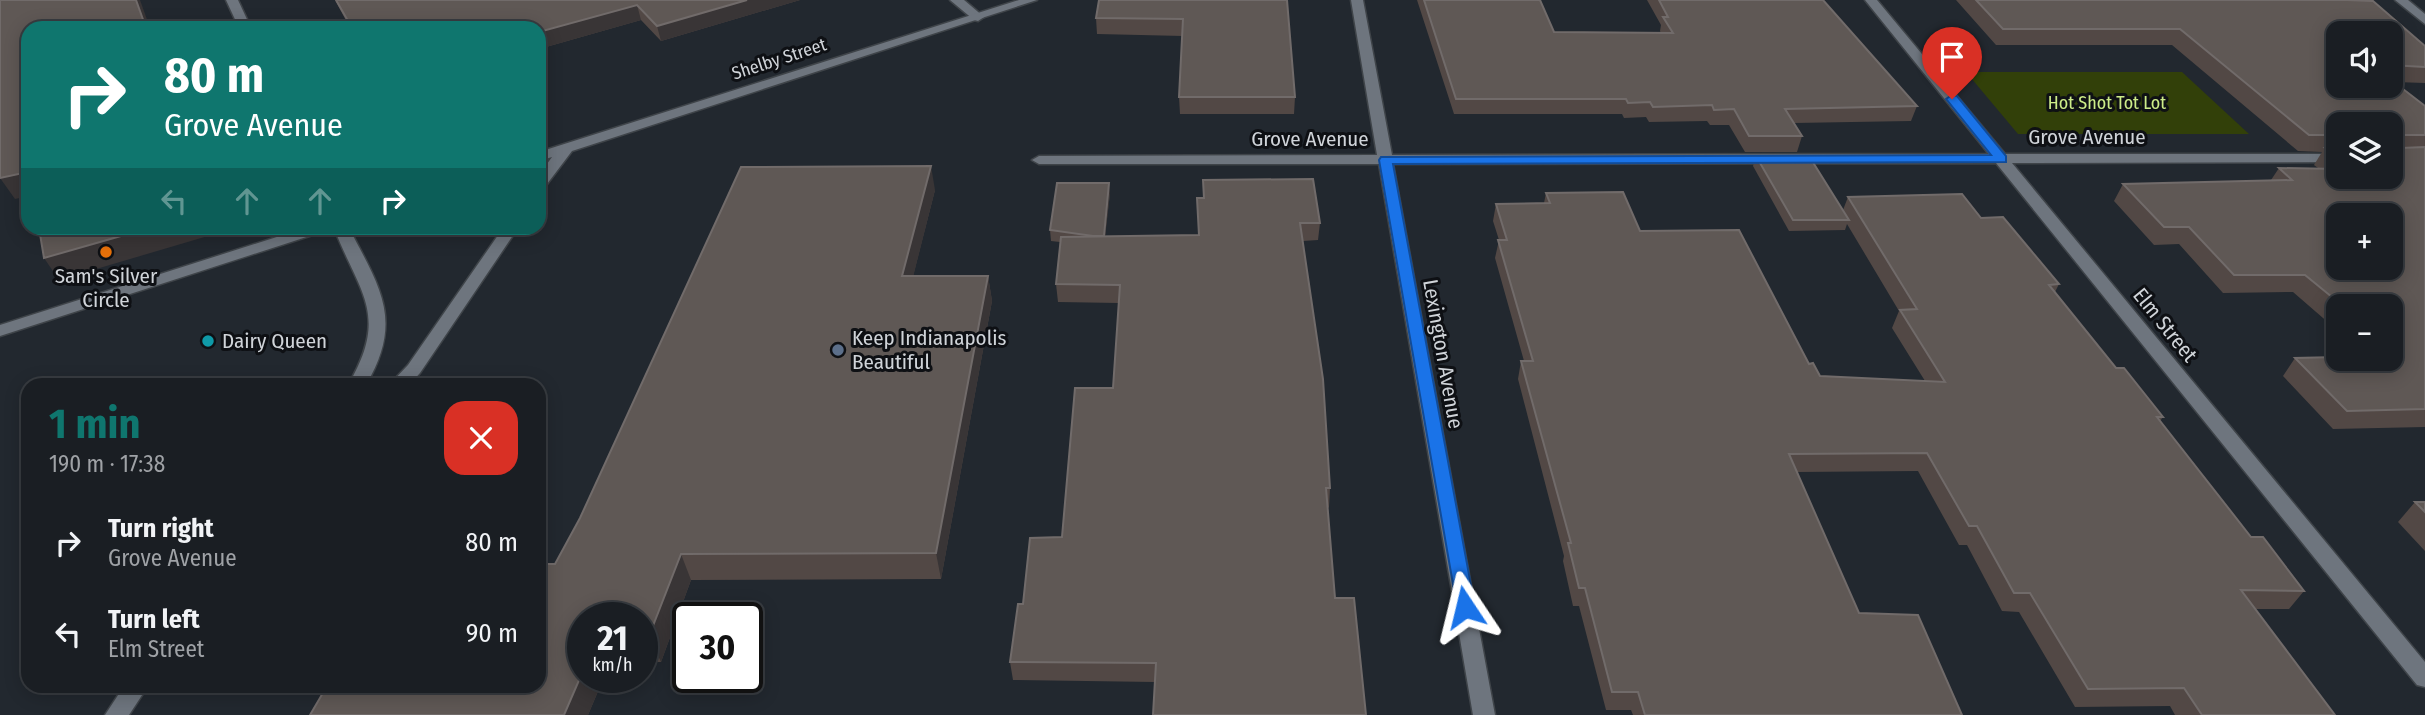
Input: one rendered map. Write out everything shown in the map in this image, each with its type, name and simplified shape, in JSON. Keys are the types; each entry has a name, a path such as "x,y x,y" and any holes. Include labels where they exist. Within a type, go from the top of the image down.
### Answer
{"street":[{"path":"232,0 242,21"},
{"path":"956,0 978,17"},
{"name":"Shelby Street","path":"546,155 1031,0"},
{"name":"Lexington Avenue","path":"1357,0 1484,715"},
{"name":"Elm Street","path":"1871,0 2425,678"},
{"path":"2401,0 2425,20"},
{"path":"546,176 567,148"},
{"name":"Grove Avenue","path":"1038,160 2326,158"},
{"path":"0,331 297,235"},
{"path":"344,235 377,302 380,329 368,367 361,378"},
{"path":"405,378 415,369 505,235"},
{"path":"116,715 132,693"}],"green space":[{"name":"Hot Shot Tot Lot","path":"1966,72 2182,72 2249,134 2018,134"}],"building":[{"path":"0,0 136,0 144,21 21,21 21,174 0,178"},
{"path":"336,0 747,0 657,26 637,5 546,30 546,21 348,21"},
{"path":"1099,0 1287,0 1295,97 1179,97 1183,19 1096,18"},
{"path":"1424,0 1540,0 1554,32 1673,33 1663,17 1668,17 1659,0 1823,0 1917,106 1785,109 1802,136 1749,136 1734,109 1714,110 1712,105 1653,107 1650,102 1628,103 1626,99 1456,99"},
{"path":"1976,0 2373,1 2396,21 2326,21 2326,98 2403,98 2403,89 2425,106 2425,135 2403,135 2403,112 2326,112 2326,135 2309,135 2180,29 2003,29"},
{"path":"2403,27 2425,46 2425,67 2403,66"},
{"path":"2425,147 2425,409 2347,411 2295,358 2326,357 2326,371 2403,371 2403,294 2328,294 2305,275 2234,275 2189,227 2164,227 2123,184 2292,180 2279,168 2326,169 2326,189 2403,189 2403,148"},
{"path":"1756,156 1809,156 1849,220 1793,220"},
{"name":"Keep Indianapolis Beautiful","path":"931,166 902,276 988,276 936,553 681,554 658,613 658,602 567,602 567,693 574,693 564,715 310,715 323,693 546,693 546,564 555,564 580,518 741,167"},
{"path":"1313,179 1320,223 1300,223 1323,379 1330,488 1326,488 1335,598 1354,598 1366,715 1153,715 1156,663 1010,662 1018,604 1023,604 1030,538 1062,537 1075,388 1113,388 1120,285 1056,284 1061,237 1199,235 1197,198 1204,198 1203,180"},
{"path":"1057,183 1109,183 1104,236 1050,230"},
{"path":"1623,192 1640,231 1739,230 1809,364 1813,363 1820,376 1945,382 1900,310 1917,309 1848,197 1962,194 1981,218 2003,217 2059,284 2049,285 2116,368 2124,368 2163,417 2157,417 2251,537 2263,537 2304,591 2241,590 2335,715 2202,715 2184,688 2088,689 2030,593 2014,593 1977,526 1969,526 1927,453 1789,454 1859,613 1918,615 1962,715 1645,715 1638,692 1612,692 1585,588 1579,588 1568,543 1571,543 1521,361 1533,361 1498,240 1507,240 1496,204 1550,203 1546,193"},
{"path":"40,235 124,235 44,258"},
{"path":"2415,502 2425,502 2425,512"}],"place":[{"name":"Sam's Silver Circle","path":"106,252"},
{"name":"Dairy Queen","path":"208,341"},
{"name":"Keep Indianapolis Beautiful","path":"838,350"}],"route":[{"path":"1465,607 1385,160 2001,159 1952,99"}]}
